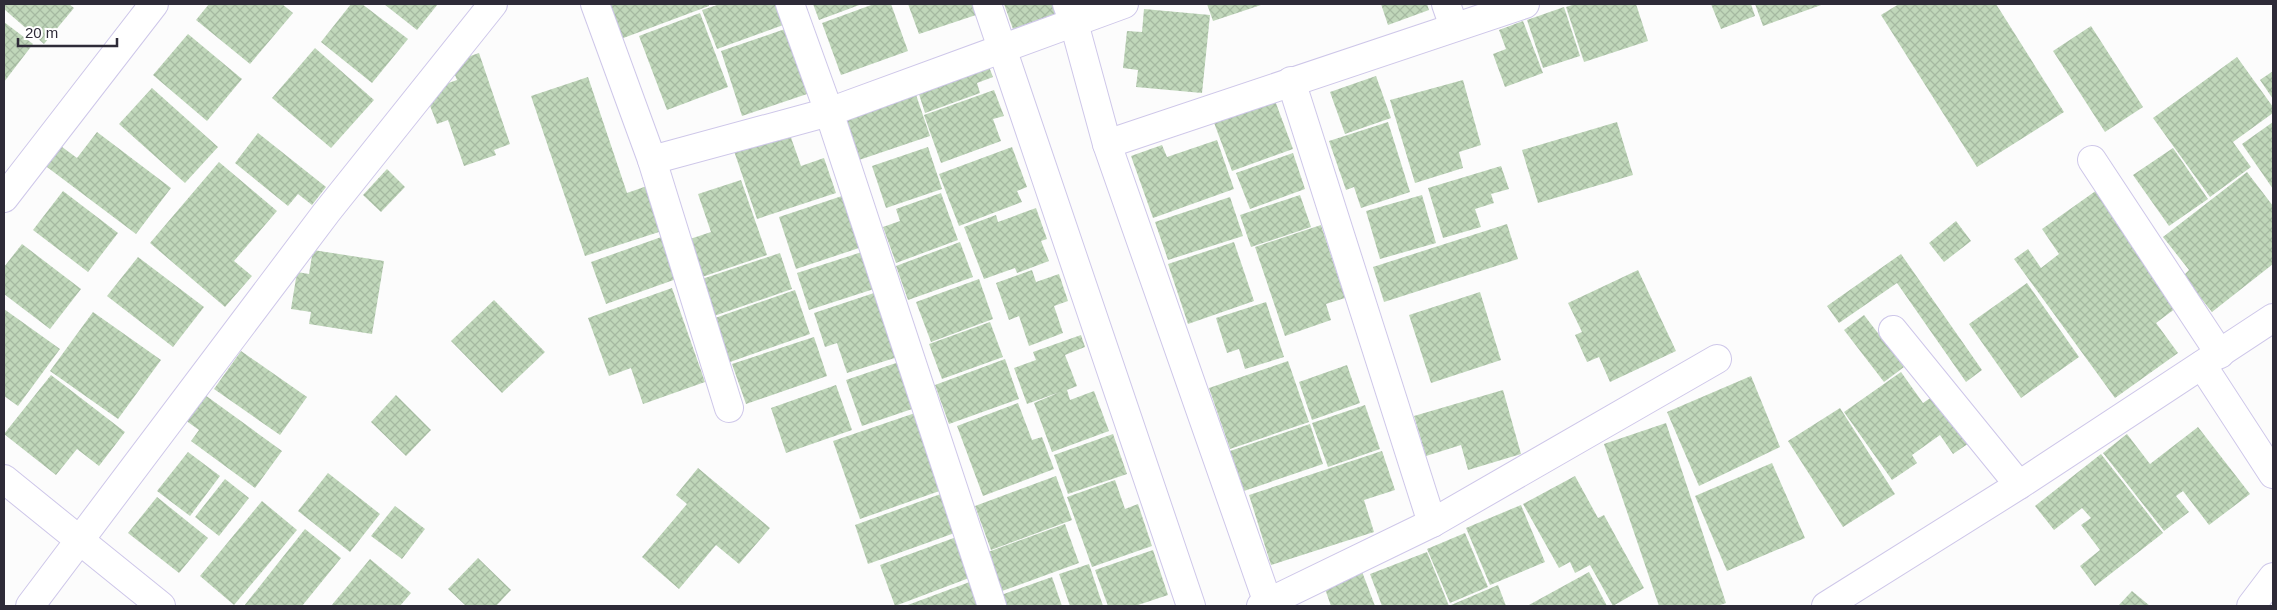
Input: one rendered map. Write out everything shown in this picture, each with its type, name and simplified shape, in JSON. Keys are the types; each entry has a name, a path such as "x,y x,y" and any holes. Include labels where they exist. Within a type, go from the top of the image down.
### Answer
{"street":[{"path":"7,188 154,4"},
{"path":"30,606 77,540 320,221 493,4"},
{"path":"595,4 652,160 729,408"},
{"path":"790,4 829,112 992,606"},
{"path":"987,4 1191,606"},
{"path":"652,160 829,112 1003,48 1070,13 1124,4"},
{"path":"1107,144 1291,81 1450,15 1525,4"},
{"path":"1070,13 1107,144 1266,606 1432,522 1717,359"},
{"path":"1291,81 1432,522"},
{"path":"2092,160 2211,360 2273,474"},
{"path":"1826,606 2019,485 2273,318"},
{"path":"1893,330 2019,485"},
{"path":"4,479 77,540 161,606"},
{"path":"2251,606 2273,577"}],"building":[{"path":"4,4 69,4 74,8 44,44 4,9"},
{"path":"209,4 282,4 293,13 250,64 196,20"},
{"path":"351,4 362,4 408,39 372,83 321,42"},
{"path":"384,4 438,4 417,30"},
{"path":"605,4 709,4 709,6 618,40"},
{"path":"720,4 778,4 786,24 717,49 702,10"},
{"path":"813,4 862,4 819,20"},
{"path":"874,4 891,4 908,51 841,75 822,23"},
{"path":"908,4 975,4 979,14 919,34"},
{"path":"1004,4 1054,4 1057,13 1013,29"},
{"path":"1207,4 1264,4 1213,21"},
{"path":"1381,4 1427,4 1429,10 1388,25"},
{"path":"1575,4 1636,4 1648,41 1584,62 1566,7"},
{"path":"1711,4 1751,4 1755,16 1721,29"},
{"path":"1755,4 1824,4 1763,26"},
{"path":"1899,4 1996,4 2064,112 1977,167 1881,15"},
{"path":"1564,7 1580,56 1543,68 1527,20"},
{"path":"1144,9 1210,15 1202,93 1136,87 1138,70 1123,68 1127,31 1142,32"},
{"path":"700,13 728,87 667,110 639,36"},
{"path":"1523,21 1543,73 1505,87 1493,54 1506,49 1499,30"},
{"path":"4,22 33,44 4,82"},
{"path":"2091,26 2143,107 2105,132 2053,51"},
{"path":"785,29 807,94 742,116 721,51"},
{"path":"188,34 242,79 207,121 153,75"},
{"path":"315,48 374,100 331,148 272,98"},
{"path":"479,53 510,144 494,150 496,155 464,166 448,120 437,124 429,103 435,101 431,89 457,80 450,63"},
{"path":"2237,57 2273,107 2273,113 2233,142 2251,167 2210,197 2153,118"},
{"path":"987,62 993,77 977,83 980,93 925,113 917,88"},
{"path":"2273,71 2273,99 2260,80"},
{"path":"1376,76 1391,118 1345,134 1330,92"},
{"path":"588,77 627,193 647,186 662,231 585,256 531,96"},
{"path":"1463,80 1481,145 1459,152 1463,168 1415,183 1390,100"},
{"path":"912,83 930,136 859,160 844,117"},
{"path":"152,88 218,147 185,183 119,124"},
{"path":"994,90 1004,116 993,119 1001,141 941,163 924,115"},
{"path":"1274,98 1293,149 1232,171 1213,120"},
{"path":"1388,122 1410,192 1361,208 1354,187 1346,190 1329,141"},
{"path":"1617,122 1633,175 1538,203 1522,150"},
{"path":"2273,122 2273,189 2242,144"},
{"path":"97,132 171,188 136,234 39,161 54,141 77,158"},
{"path":"789,132 801,166 824,158 836,193 757,219 734,151"},
{"path":"258,133 326,187 312,205 298,194 288,206 235,163"},
{"path":"1217,140 1234,189 1153,218 1131,156 1162,145 1167,157"},
{"path":"928,147 942,189 886,208 872,166"},
{"path":"1012,147 1027,187 1017,191 1022,202 959,226 939,174"},
{"path":"2173,148 2208,199 2169,226 2133,175"},
{"path":"1293,153 1305,189 1250,209 1236,173"},
{"path":"219,162 277,211 234,261 252,276 225,307 150,243"},
{"path":"1501,166 1509,189 1491,194 1494,203 1475,209 1481,227 1443,238 1428,188"},
{"path":"387,169 405,187 381,212 363,195"},
{"path":"2247,172 2273,206 2273,264 2212,312 2183,276 2189,270 2163,237"},
{"path":"741,180 767,255 702,277 690,239 711,232 698,194"},
{"path":"2097,190 2180,305 2156,323 2178,353 2115,398 2014,259 2028,249 2041,268 2059,254 2042,229"},
{"path":"63,191 118,233 88,272 33,230"},
{"path":"941,193 958,240 896,263 883,227 900,221 896,209"},
{"path":"1300,195 1311,227 1251,247 1240,215"},
{"path":"1422,195 1436,243 1380,259 1366,211"},
{"path":"842,196 859,248 796,269 779,217"},
{"path":"1230,197 1243,236 1168,260 1155,222"},
{"path":"1036,208 1047,239 1041,241 1049,261 1017,273 1015,268 984,279 964,227 996,215 998,222"},
{"path":"1956,221 1971,241 1944,262 1929,243"},
{"path":"1507,224 1518,259 1384,302 1373,267"},
{"path":"1321,225 1345,298 1326,304 1331,320 1285,336 1255,247"},
{"path":"667,235 682,277 606,304 591,262"},
{"path":"960,242 973,277 908,300 896,266"},
{"path":"1234,242 1254,301 1188,324 1168,264"},
{"path":"22,244 81,289 50,329 4,294 4,267"},
{"path":"313,250 384,261 372,334 309,324 311,312 291,309 297,272 309,274"},
{"path":"865,251 877,288 809,310 797,273"},
{"path":"780,253 792,289 714,316 702,279"},
{"path":"1901,254 1982,370 1966,382 1897,283 1839,323 1827,306"},
{"path":"138,257 204,307 173,347 107,296"},
{"path":"1032,270 1036,282 1059,274 1068,301 1054,306 1063,333 1029,346 1019,316 1009,320 996,283"},
{"path":"1638,270 1676,351 1610,382 1599,357 1587,362 1575,335 1582,332 1568,303"},
{"path":"979,279 993,319 931,342 916,302"},
{"path":"2027,283 2079,357 2021,398 1969,324"},
{"path":"672,288 705,382 643,404 631,368 609,376 588,318"},
{"path":"795,290 810,334 730,362 715,318"},
{"path":"880,291 901,356 847,373 837,343 825,347 814,313"},
{"path":"1480,292 1501,360 1431,383 1409,315"},
{"path":"494,300 545,352 502,393 451,341"},
{"path":"1266,302 1284,357 1245,369 1239,349 1227,353 1216,318"},
{"path":"4,309 60,349 18,406 4,396"},
{"path":"93,312 161,360 118,419 50,371"},
{"path":"1864,315 1904,367 1884,382 1844,330"},
{"path":"990,322 1003,357 942,379 929,344"},
{"path":"1081,335 1085,347 1065,355 1077,386 1067,390 1070,400 1094,391 1109,431 1052,452 1034,403 1060,392 1027,404 1014,368 1036,360 1033,352"},
{"path":"814,337 827,376 746,404 732,364"},
{"path":"241,351 307,397 280,435 214,389"},
{"path":"1005,359 1019,399 949,424 935,385"},
{"path":"902,361 918,407 862,426 846,380"},
{"path":"1288,361 1309,422 1230,449 1209,388"},
{"path":"1347,365 1360,403 1312,420 1299,382"},
{"path":"1901,372 1923,403 1942,390 1975,439 1953,454 1940,435 1912,455 1917,463 1892,480 1844,412"},
{"path":"51,375 125,432 99,466 77,449 56,475 4,434"},
{"path":"1751,376 1780,447 1699,486 1667,412"},
{"path":"836,385 852,430 786,453 771,408"},
{"path":"1503,390 1521,454 1468,470 1461,445 1426,456 1414,416"},
{"path":"205,395 282,451 255,488 191,441 199,430 185,420"},
{"path":"396,395 431,430 406,456 371,422"},
{"path":"1018,403 1032,440 1042,437 1054,469 983,496 957,426"},
{"path":"1365,405 1380,449 1328,467 1312,423"},
{"path":"1840,408 1895,494 1843,527 1788,441"},
{"path":"921,411 948,488 860,519 833,441"},
{"path":"1666,423 1726,603 1717,606 1659,606 1604,444"},
{"path":"1310,424 1323,464 1244,491 1230,451"},
{"path":"2198,427 2250,494 2209,525 2183,491 2176,496 2189,512 2164,531 2103,453 2127,434 2150,464"},
{"path":"1113,434 1127,474 1068,494 1054,455"},
{"path":"1382,451 1395,490 1364,500 1374,532 1271,565 1249,495"},
{"path":"188,452 220,476 190,516 157,491"},
{"path":"2101,454 2163,533 2095,586 2080,566 2100,550 2081,525 2091,518 2082,508 2054,530 2035,506"},
{"path":"1772,463 1805,538 1727,571 1695,496"},
{"path":"698,468 770,528 739,564 716,545 679,589 642,557 687,504 676,495"},
{"path":"328,473 380,514 350,552 298,511"},
{"path":"1056,476 1072,520 991,550 975,506"},
{"path":"1575,476 1598,518 1604,515 1644,588 1613,606 1590,565 1575,573 1570,562 1559,568 1523,504"},
{"path":"225,479 249,498 219,536 195,517"},
{"path":"1115,480 1125,509 1138,504 1152,546 1092,567 1067,497"},
{"path":"949,491 963,530 868,564 855,525"},
{"path":"157,497 208,538 179,573 128,533"},
{"path":"262,501 297,530 234,605 200,576"},
{"path":"1521,505 1545,562 1490,585 1466,528"},
{"path":"395,506 425,529 402,559 371,536"},
{"path":"1065,524 1079,563 1002,591 988,552"},
{"path":"305,529 341,558 302,606 244,606"},
{"path":"1465,533 1488,587 1450,603 1427,549"},
{"path":"962,535 977,575 895,606 880,565"},
{"path":"1153,550 1168,595 1135,606 1108,606 1095,570"},
{"path":"1427,552 1449,606 1382,606 1370,574"},
{"path":"478,558 511,590 496,606 466,606 448,589"},
{"path":"370,559 411,593 400,606 331,606"},
{"path":"1089,564 1103,606 1070,606 1059,574"},
{"path":"1361,569 1375,606 1331,606 1323,583"},
{"path":"1589,572 1607,606 1527,606"},
{"path":"1052,577 1062,606 1005,606 1001,595"},
{"path":"975,580 985,606 905,606"},
{"path":"1498,585 1506,606 1451,606 1451,605"},
{"path":"2132,591 2150,606 2118,606"}]}
